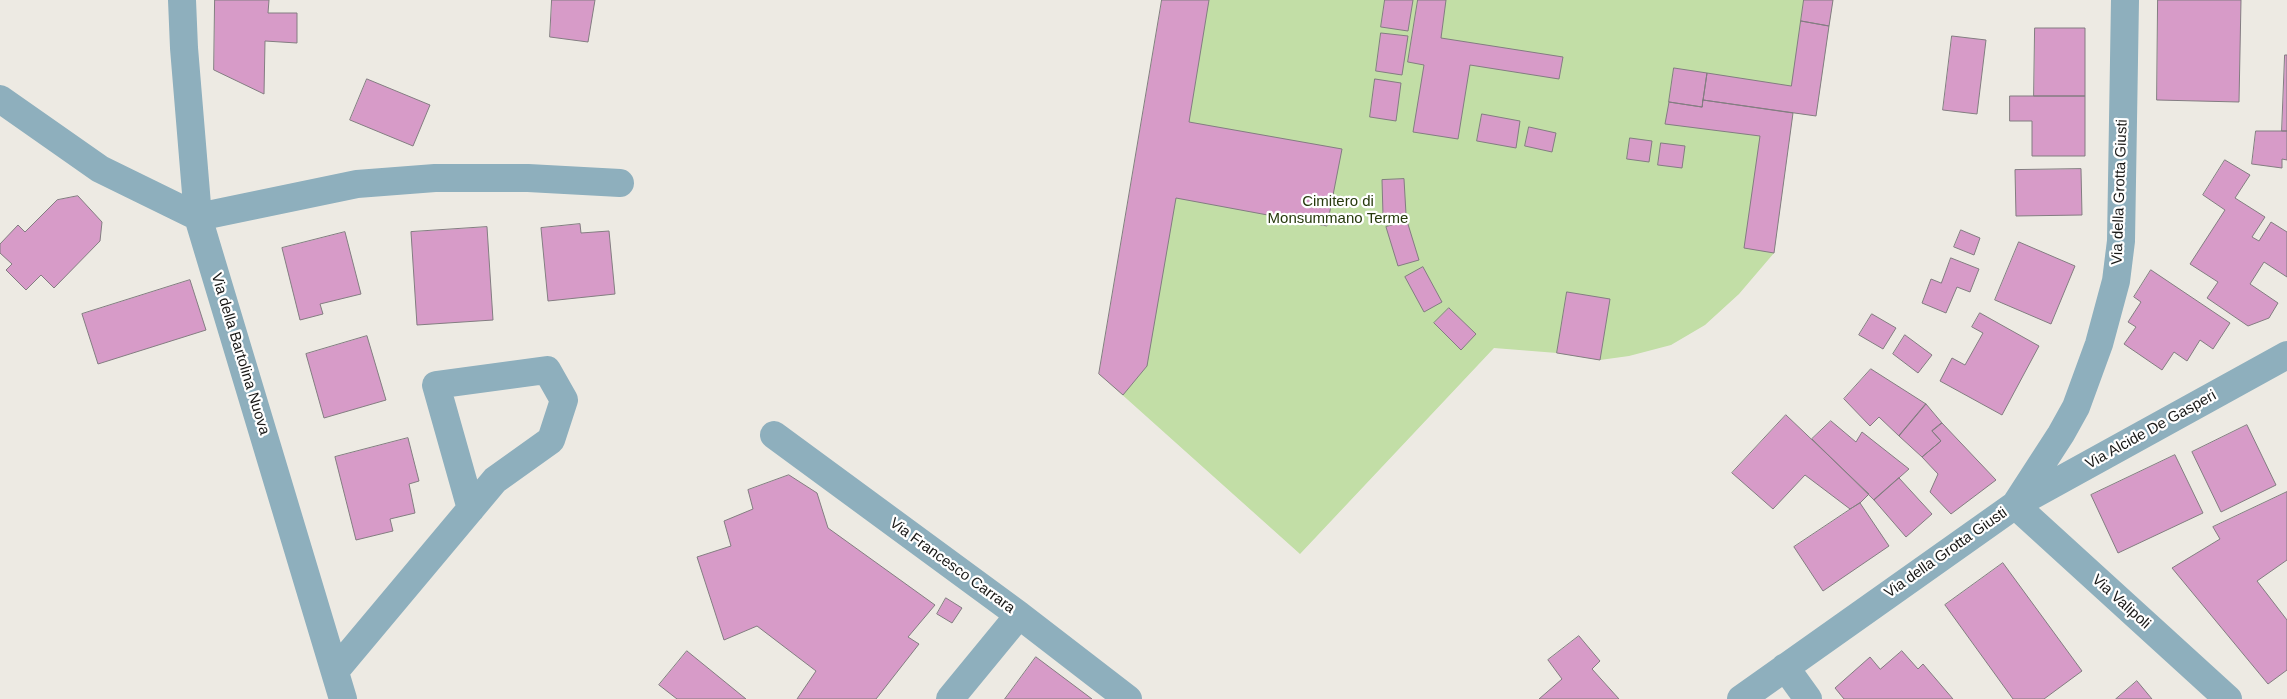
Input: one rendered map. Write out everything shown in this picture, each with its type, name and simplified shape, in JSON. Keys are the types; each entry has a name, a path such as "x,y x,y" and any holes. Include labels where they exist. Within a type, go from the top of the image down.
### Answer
{"street":[{"name":"Via della Bartolina Nuova","path":"182,0 184,48 198,217 343,699"},
{"name":"Via della Grotta Giusti","path":"1740,699 2014,505 2061,434 2076,407 2099,344 2116,281 2122,232 2125,0"},
{"path":"0,99 100,169 198,217 357,184 435,178 528,178 620,183"},
{"name":"Via Alcide De Gasperi","path":"2014,505 2287,355"},
{"path":"335,671 495,480 551,440 564,400 547,370 436,385 471,508"},
{"name":"Via Francesco Carrara","path":"774,435 1019,615 1128,699"},
{"name":"Via Valipoli","path":"2014,505 2228,699"},
{"path":"950,699 1019,615"},
{"path":"1785,667 1808,699"}],"green space":[{"name":"Cimitero di Monsummano Terme","path":"1162,0 1833,0 1816,116 1793,113 1774,253 1739,294 1705,325 1671,345 1629,356 1600,360 1557,353 1494,348 1300,554 1099,374"}],"building":[{"path":"215,0 269,0 268,13 297,13 297,43 265,41 264,94 214,70"},
{"path":"552,0 595,0 588,42 550,37"},
{"path":"1162,0 1209,0 1189,122 1342,149 1327,226 1176,198 1147,366 1123,395 1099,374"},
{"path":"1385,0 1413,0 1408,31 1381,27"},
{"path":"1418,0 1446,0 1441,38 1563,57 1559,79 1470,65 1458,139 1413,132 1424,65 1408,62"},
{"path":"1804,0 1833,0 1829,26 1801,21"},
{"path":"2158,0 2241,0 2239,102 2157,100"},
{"path":"1801,21 1829,26 1816,116 1703,100 1707,73 1791,86"},
{"path":"2035,28 2085,28 2085,96 2034,96"},
{"path":"1381,33 1408,36 1402,75 1376,71"},
{"path":"1952,36 1986,40 1977,114 1943,110"},
{"path":"2285,55 2287,55 2287,131 2282,131"},
{"path":"1674,68 1707,73 1702,107 1669,102"},
{"path":"367,79 430,105 413,146 350,120"},
{"path":"1375,79 1401,83 1396,121 1370,117"},
{"path":"2010,96 2085,96 2085,156 2032,156 2032,121 2010,121"},
{"path":"1703,100 1793,113 1774,253 1744,248 1760,136 1665,124 1669,102 1702,107"},
{"path":"1482,114 1520,121 1516,148 1477,141"},
{"path":"1529,127 1556,133 1552,152 1525,146"},
{"path":"2256,131 2287,131 2287,160 2282,159 2282,168 2252,164"},
{"path":"1630,138 1652,141 1649,162 1627,159"},
{"path":"1661,143 1685,146 1682,168 1658,165"},
{"path":"2225,160 2250,175 2235,198 2265,217 2252,237 2259,241 2271,222 2287,232 2287,277 2264,262 2250,284 2278,303 2269,318 2248,326 2207,298 2218,282 2190,264 2225,210 2203,195"},
{"path":"2081,169 2082,215 2016,216 2015,170"},
{"path":"1404,179 1406,214 1383,215 1382,180"},
{"path":"78,196 102,222 100,241 54,288 41,275 26,290 6,270 12,264 0,253 0,244 18,225 25,232 57,200"},
{"path":"1407,221 1419,260 1398,266 1386,227"},
{"path":"580,224 581,233 609,231 615,294 548,301 541,228"},
{"path":"487,227 493,320 417,325 411,232"},
{"path":"1961,230 1980,238 1974,255 1954,247"},
{"path":"345,232 361,294 320,304 323,314 300,320 282,248"},
{"path":"2019,242 2075,266 2051,324 1995,300"},
{"path":"1951,258 1979,269 1970,292 1957,287 1946,313 1922,303 1931,279 1941,283"},
{"path":"1423,267 1442,302 1424,312 1405,277"},
{"path":"2151,270 2230,323 2213,349 2200,340 2187,361 2174,352 2162,370 2124,344 2136,327 2128,322 2141,302 2134,297"},
{"path":"190,280 206,330 98,364 82,314"},
{"path":"1567,292 1610,299 1600,360 1557,353"},
{"path":"1449,308 1476,334 1461,350 1434,323"},
{"path":"1980,313 2039,346 2002,415 1940,381 1952,358 1965,365 1983,333 1972,327"},
{"path":"1872,314 1896,328 1883,349 1859,335"},
{"path":"1905,335 1932,355 1918,373 1893,354"},
{"path":"367,336 386,400 324,418 306,354"},
{"path":"1871,369 1926,404 1899,436 1879,417 1870,426 1844,399"},
{"path":"1926,404 1942,423 1932,431 1941,441 1922,457 1899,436"},
{"path":"1786,415 1869,494 1860,503 1850,509 1805,475 1773,509 1732,473"},
{"path":"1831,421 1856,442 1862,432 1909,469 1874,500 1812,439"},
{"path":"1942,423 1996,480 1951,514 1930,492 1938,474 1922,457 1941,441 1932,431"},
{"path":"2247,425 2276,485 2221,512 2192,452"},
{"path":"408,438 419,481 409,484 415,513 390,519 393,531 356,540 335,457"},
{"path":"2175,455 2203,513 2118,553 2091,495"},
{"path":"789,475 817,493 828,528 935,605 908,637 919,644 876,699 797,699 816,671 757,626 724,640 697,557 731,546 724,521 753,509 748,490"},
{"path":"1899,478 1932,514 1906,537 1874,500"},
{"path":"2287,492 2287,560 2257,581 2287,620 2287,670 2268,684 2172,568 2220,539 2213,527"},
{"path":"1860,503 1889,546 1823,591 1794,547"},
{"path":"2003,563 2082,671 2044,699 2013,699 1945,605"},
{"path":"946,598 962,608 952,623 937,614"},
{"path":"1579,636 1600,661 1592,669 1619,699 1539,699 1562,679 1548,660"},
{"path":"687,651 746,699 677,699 659,685"},
{"path":"1902,651 1918,669 1923,664 1953,699 1844,699 1835,688 1870,657 1880,669"},
{"path":"1036,657 1092,699 1005,699"},
{"path":"2137,681 2152,699 2116,699"}]}
